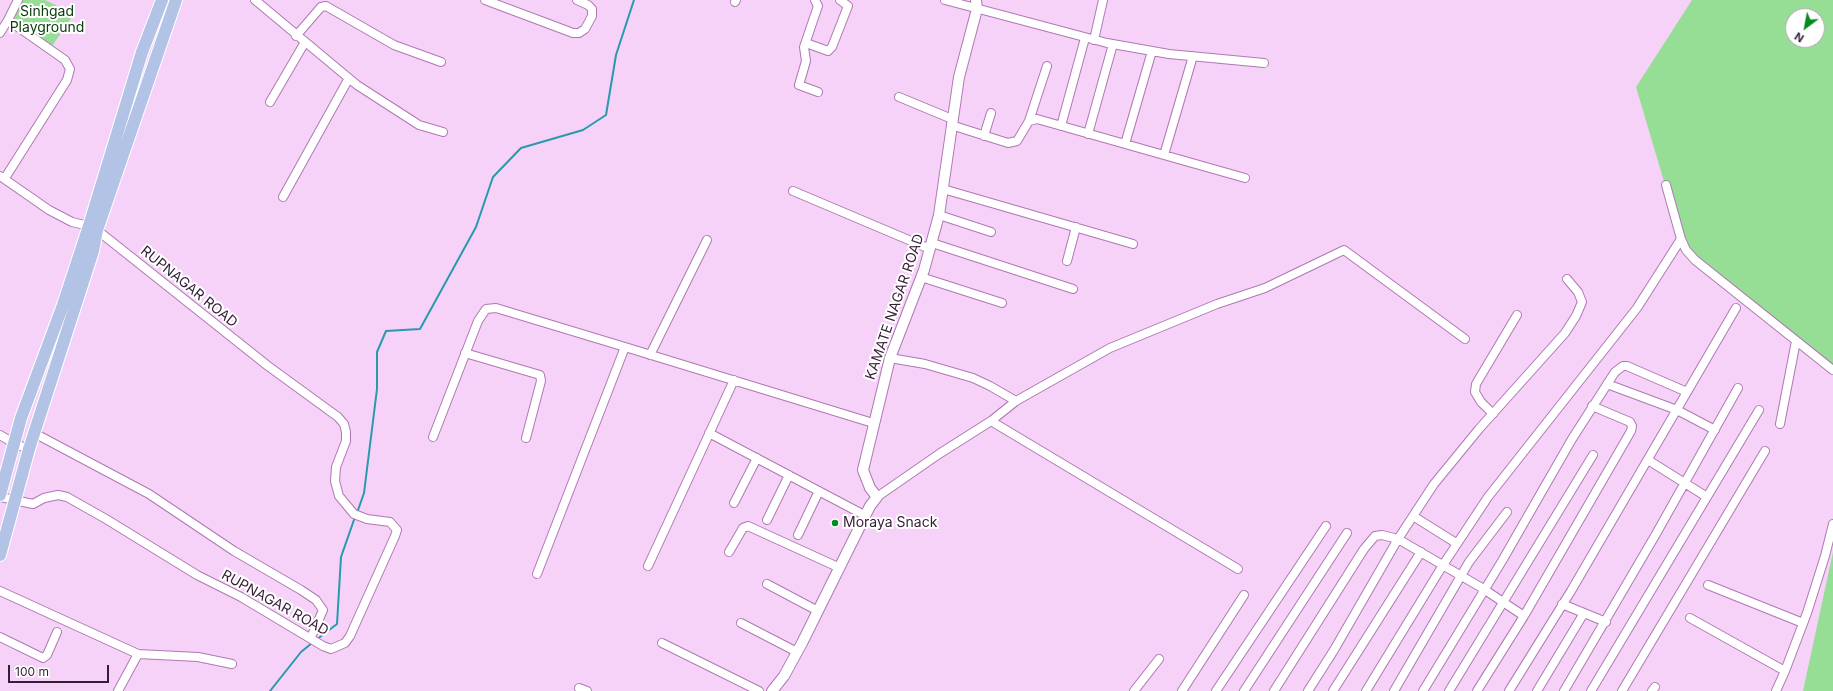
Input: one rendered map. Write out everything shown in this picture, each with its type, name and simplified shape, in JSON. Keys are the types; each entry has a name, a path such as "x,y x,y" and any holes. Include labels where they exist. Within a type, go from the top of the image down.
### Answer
{"main road":[{"path":"0,555 29,449 93,251 93,228 142,52 162,0"},
{"path":"0,496 21,418 93,228 176,0"}],"street":[{"path":"0,33 18,0"},
{"path":"254,0 349,78 396,112 419,125 443,132"},
{"path":"485,0 573,33 579,33 585,29 592,16 592,9 588,5 577,0"},
{"path":"815,0 818,6 806,43 806,61 799,85 818,92"},
{"path":"806,43 828,51 832,47 848,6 840,0"},
{"path":"945,0 977,5 1085,38 1113,44 1152,51 1264,63"},
{"path":"1094,40 1103,0"},
{"name":"KAMATE NAGAR ROAD","path":"877,497 870,488 863,470 890,358 921,276 939,215 959,77 977,5"},
{"path":"296,36 321,7 326,6 394,45 441,62"},
{"path":"8,20 64,60 70,69 67,80 2,177 49,210 72,222 93,228"},
{"path":"1061,126 1085,38"},
{"path":"270,102 305,42"},
{"path":"1088,134 1113,44"},
{"path":"1125,144 1152,51"},
{"path":"1164,155 1193,56"},
{"path":"899,97 984,136 1011,143 1017,141 1030,121 1047,66"},
{"path":"283,197 349,78"},
{"path":"984,136 991,113"},
{"path":"1030,121 1037,119 1245,178"},
{"path":"1666,185 1681,239 1686,250 1694,260 1833,370"},
{"path":"943,189 1133,244"},
{"path":"793,191 931,246 1073,289"},
{"path":"939,215 991,232"},
{"path":"1067,261 1076,227"},
{"name":"RUPNAGAR ROAD","path":"0,496 15,501 33,504 44,498 58,495 67,497 106,519 197,575 312,636 319,644 331,649 345,643 350,636 395,536 397,530 390,522 357,515 339,496 335,481 336,467 346,437 344,424 338,417 268,366 93,228"},
{"path":"1366,691 1456,543 1508,470 1637,308 1681,239"},
{"path":"650,355 708,240"},
{"path":"772,691 784,676 797,652 877,497 991,420 1016,401 1110,348 1217,304 1265,288 1344,250 1465,339"},
{"path":"921,276 1002,303"},
{"path":"1308,691 1334,650 1398,539 1434,484 1493,414 1565,333 1576,316 1582,302 1578,292 1567,279"},
{"path":"433,437 465,353 482,314 486,309 492,308 734,380 873,424"},
{"path":"1508,691 1648,460 1736,308"},
{"path":"1493,414 1481,402 1475,392 1476,384 1516,315"},
{"path":"1780,424 1796,341"},
{"path":"537,574 625,347"},
{"path":"465,353 540,376 542,381 526,438"},
{"path":"890,358 925,364 973,378 1016,401"},
{"path":"1423,691 1485,590 1592,406 1619,368 1627,366 1687,392"},
{"path":"648,566 734,380"},
{"path":"1607,384 1677,410 1715,430"},
{"path":"1564,691 1606,622 1686,483 1738,388"},
{"path":"1477,691 1524,616 1631,431 1632,426 1630,422 1592,406"},
{"path":"1591,691 1759,410"},
{"path":"991,420 1238,569"},
{"path":"34,433 149,494 234,551 316,600 323,610 312,636"},
{"path":"709,433 866,516"},
{"path":"0,435 15,444 29,449"},
{"path":"1622,691 1765,451"},
{"path":"1449,691 1593,455"},
{"path":"734,503 757,458"},
{"path":"1648,460 1707,497"},
{"path":"767,520 789,475"},
{"path":"798,535 819,491"},
{"path":"1394,691 1469,562 1507,512"},
{"path":"1413,516 1456,543"},
{"path":"1776,691 1803,623 1825,556 1833,524"},
{"path":"729,552 743,528 748,526 840,568"},
{"path":"1216,691 1326,526"},
{"path":"1244,691 1347,533"},
{"path":"1274,691 1370,541 1375,536 1382,535 1398,539 1485,590 1524,616"},
{"path":"1333,691 1421,552"},
{"path":"768,584 818,611"},
{"path":"1708,585 1803,623"},
{"path":"0,591 138,654 198,657 232,664"},
{"path":"1182,691 1244,595"},
{"path":"1562,604 1606,622"},
{"path":"1537,691 1584,613"},
{"path":"1690,618 1785,671"},
{"path":"741,623 797,652"},
{"path":"0,637 43,658 47,655 57,632"},
{"path":"662,643 760,691"},
{"path":"118,691 138,654"},
{"path":"1134,691 1159,660"},
{"path":"579,688 587,691"}],"green space":[{"name":"Sinhgad Playground","path":"22,0 45,0 74,14 52,46 14,20"},
{"path":"1692,0 1833,0 1833,366 1684,249 1636,87"},
{"path":"1833,552 1833,691 1803,691"}],"waterway":[{"path":"357,513 364,493 377,389 377,352 386,331 420,329 476,227 493,177 521,148 583,130 606,115 616,55 634,0"},
{"path":"316,640 337,624 341,557 355,517"},
{"path":"270,691 301,652 312,643"}],"place":[{"name":"Moraya Snack","path":"835,523"}]}
